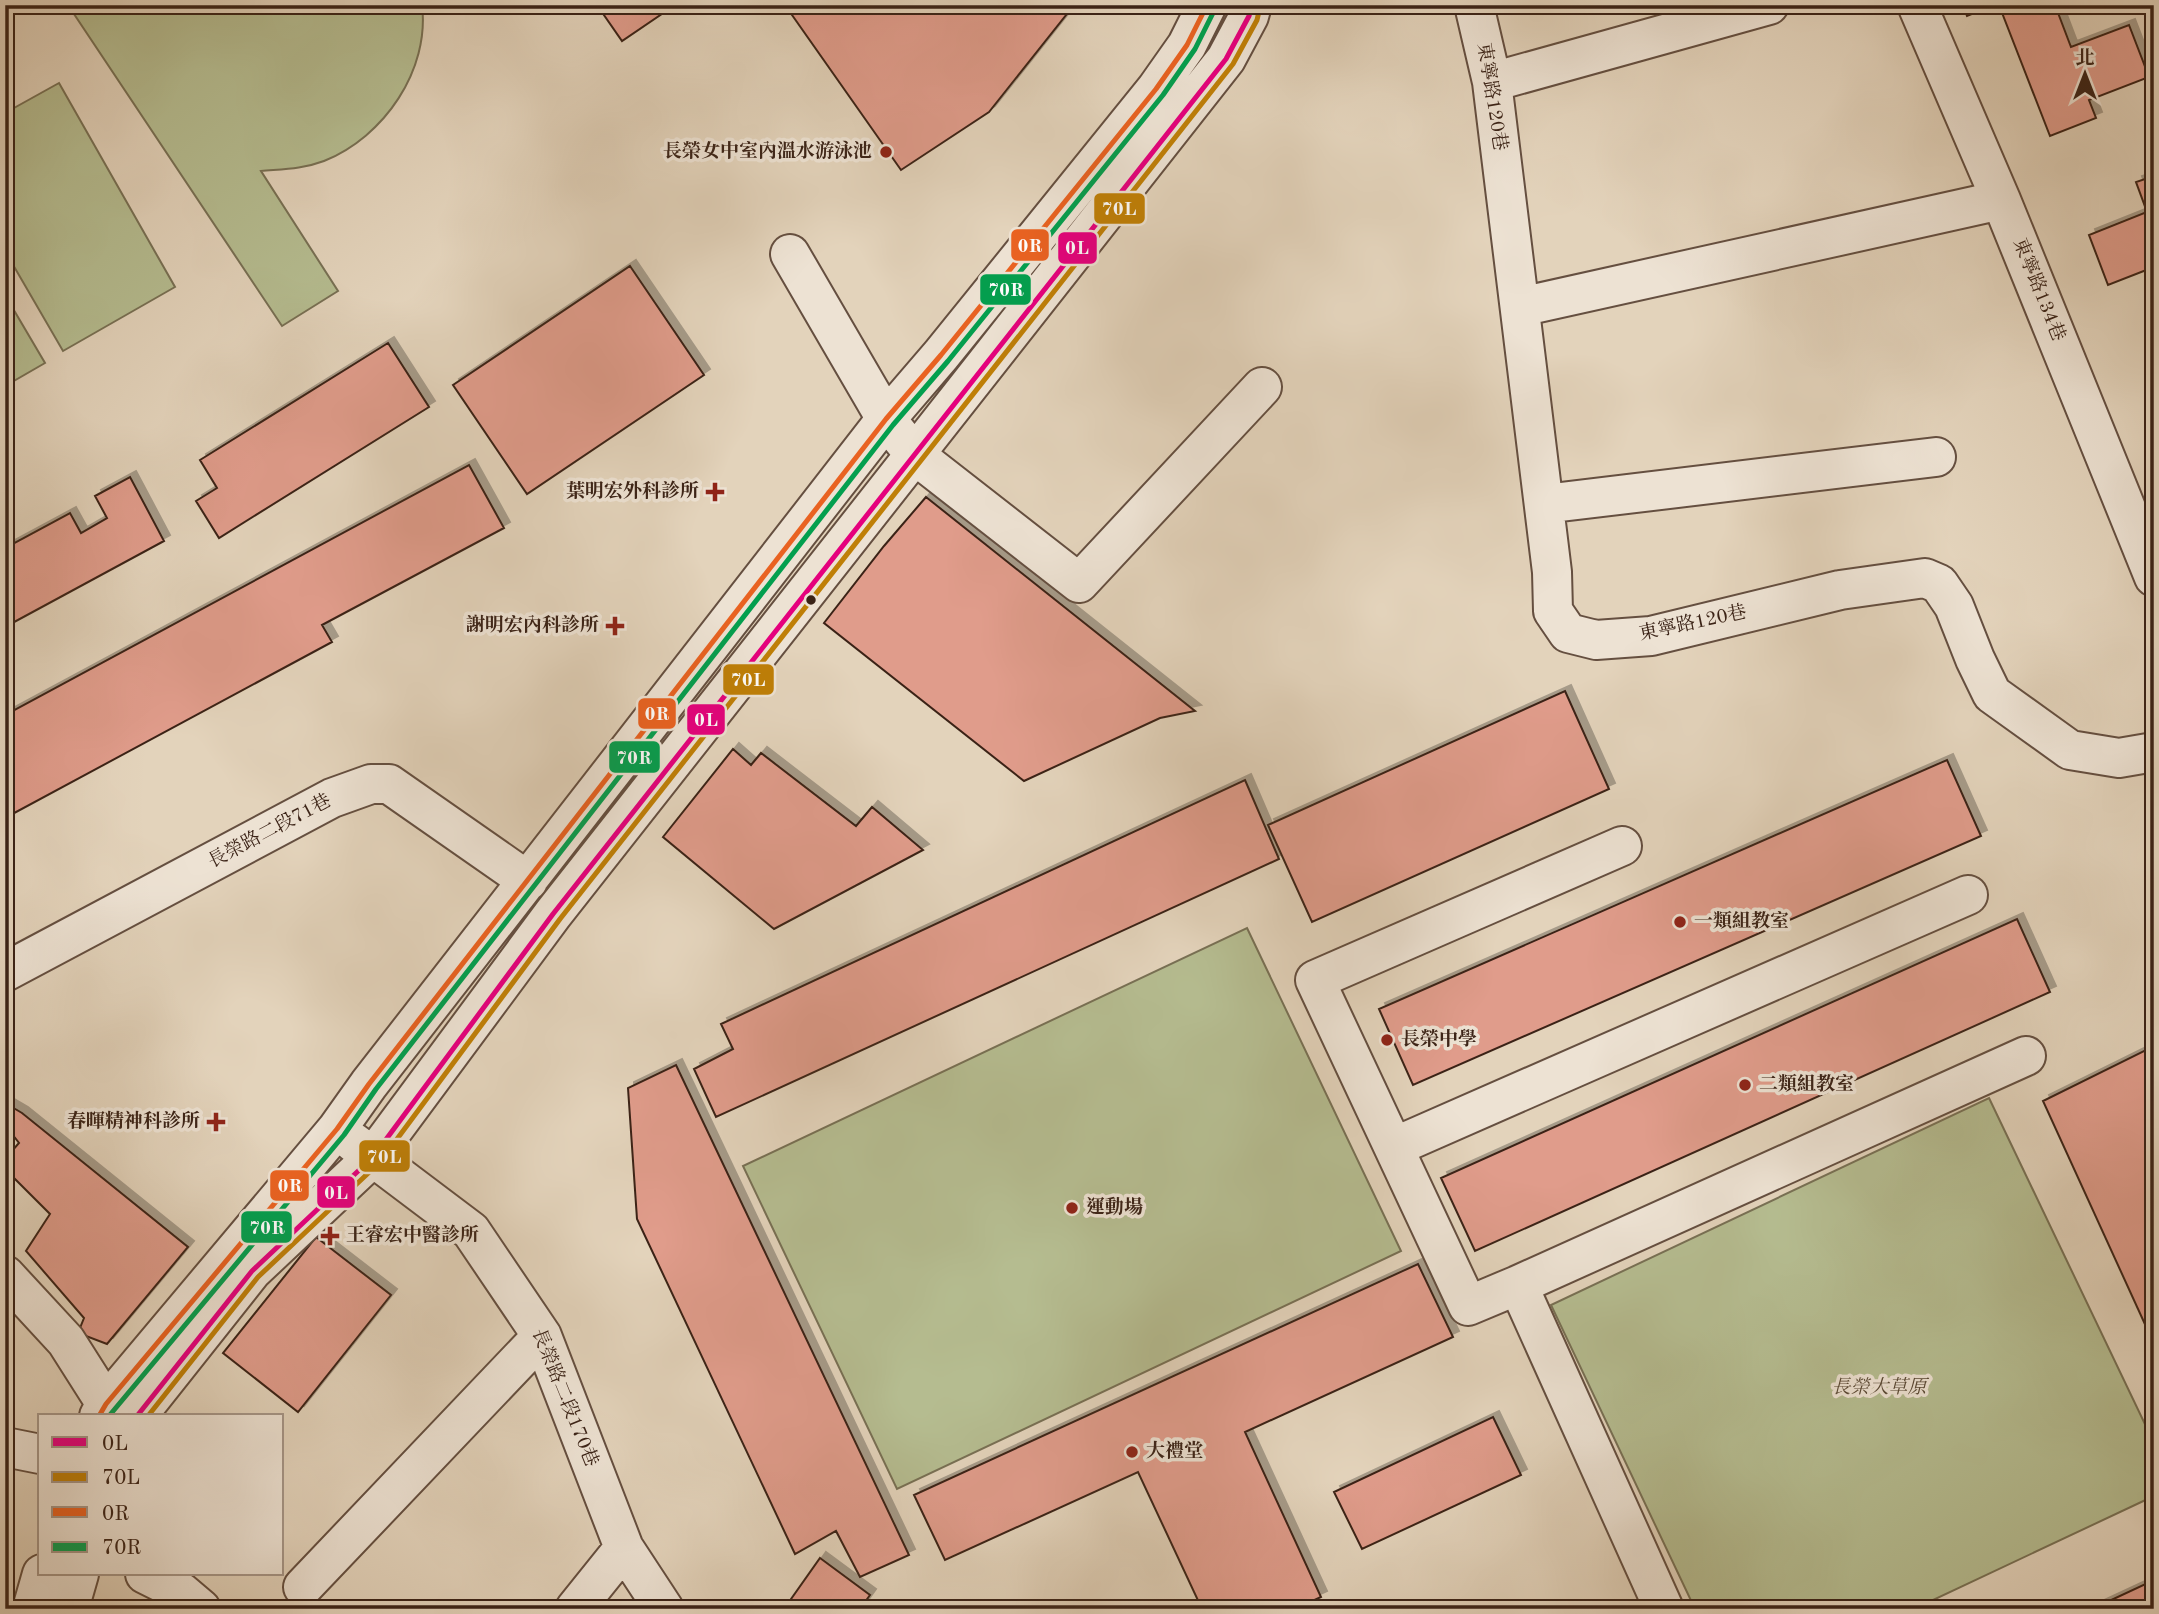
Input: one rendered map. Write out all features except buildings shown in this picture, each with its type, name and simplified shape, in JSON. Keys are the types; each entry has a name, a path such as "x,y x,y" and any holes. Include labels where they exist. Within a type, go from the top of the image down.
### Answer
{"street":[{"path":"115,1413 886,419 1156,89 1188,45 1207,5"},
{"path":"115,1413 252,1270 373,1157 554,914 1226,59 1252,5"},
{"name":"東寧路120巷","path":"1474,5 1492,82 1552,572 1553,611 1568,633 1596,640 1651,636 1840,590 1925,578 1939,584 1954,606 1992,694 2070,750 2119,758 2154,752"},
{"path":"1492,82 1769,5"},
{"name":"東寧路134巷","path":"1917,5 2001,200 2154,577"},
{"path":"1520,307 2001,200"},
{"path":"790,254 886,419 915,455 1079,583 1262,387"},
{"path":"1544,503 1936,457"},
{"name":"長榮路二段71巷","path":"5,972 332,798 371,783 389,783 528,881"},
{"path":"1622,846 1315,980 1468,1306 2026,1056"},
{"path":"1394,1146 1968,895"},
{"name":"長榮路二段170巷","path":"337,1129 471,1231 542,1336 624,1548 664,1609"},
{"path":"5,1275 66,1341 115,1413"},
{"path":"1518,1285 1664,1609"},
{"path":"303,1587 542,1336"},
{"path":"5,1447 38,1454"},
{"path":"575,1609 624,1548"},
{"path":"32,1609 41,1576"},
{"path":"69,1609 78,1576"},
{"path":"149,1576 181,1592 201,1609"}],"green space":[{"path":"68,5 422,5 423,29 419,53 410,77 398,98 366,136 346,150 316,164 261,171 338,291 282,326"},
{"path":"59,83 175,287 63,351 5,251 5,113"},
{"path":"5,295 45,363 5,386"},
{"name":"運動場","path":"1247,928 1401,1251 897,1489 743,1166"},
{"name":"長榮大草原","path":"1989,1098 2154,1443 2154,1496 1914,1609 1695,1609 1551,1305"}],"transit line":[{"name":"0R","path":"100,1414 337,1129 369,1084 886,419 1156,89 1187,45 1207,5"},
{"name":"0L","path":"139,1414 252,1271 373,1157 553,914 1226,59 1252,5"},
{"name":"70L","path":"150,1414 258,1277 380,1162 560,919 1233,64 1257,20 1260,7"},
{"name":"70R","path":"111,1414 344,1135 376,1089 893,425 1163,95 1195,49 1215,9"}],"place":[{"name":"長榮女中室內溫水游泳池","path":"886,152"},
{"name":"葉明宏外科診所","path":"715,492"},
{"name":"謝明宏內科診所","path":"615,626"},
{"name":"一類組教室","path":"1680,922"},
{"name":"長榮中學","path":"1387,1040"},
{"name":"二類組教室","path":"1745,1085"},
{"name":"春暉精神科診所","path":"216,1122"},
{"name":"運動場","path":"1072,1208"},
{"name":"王睿宏中醫診所","path":"330,1236"},
{"name":"大禮堂","path":"1132,1452"}]}
